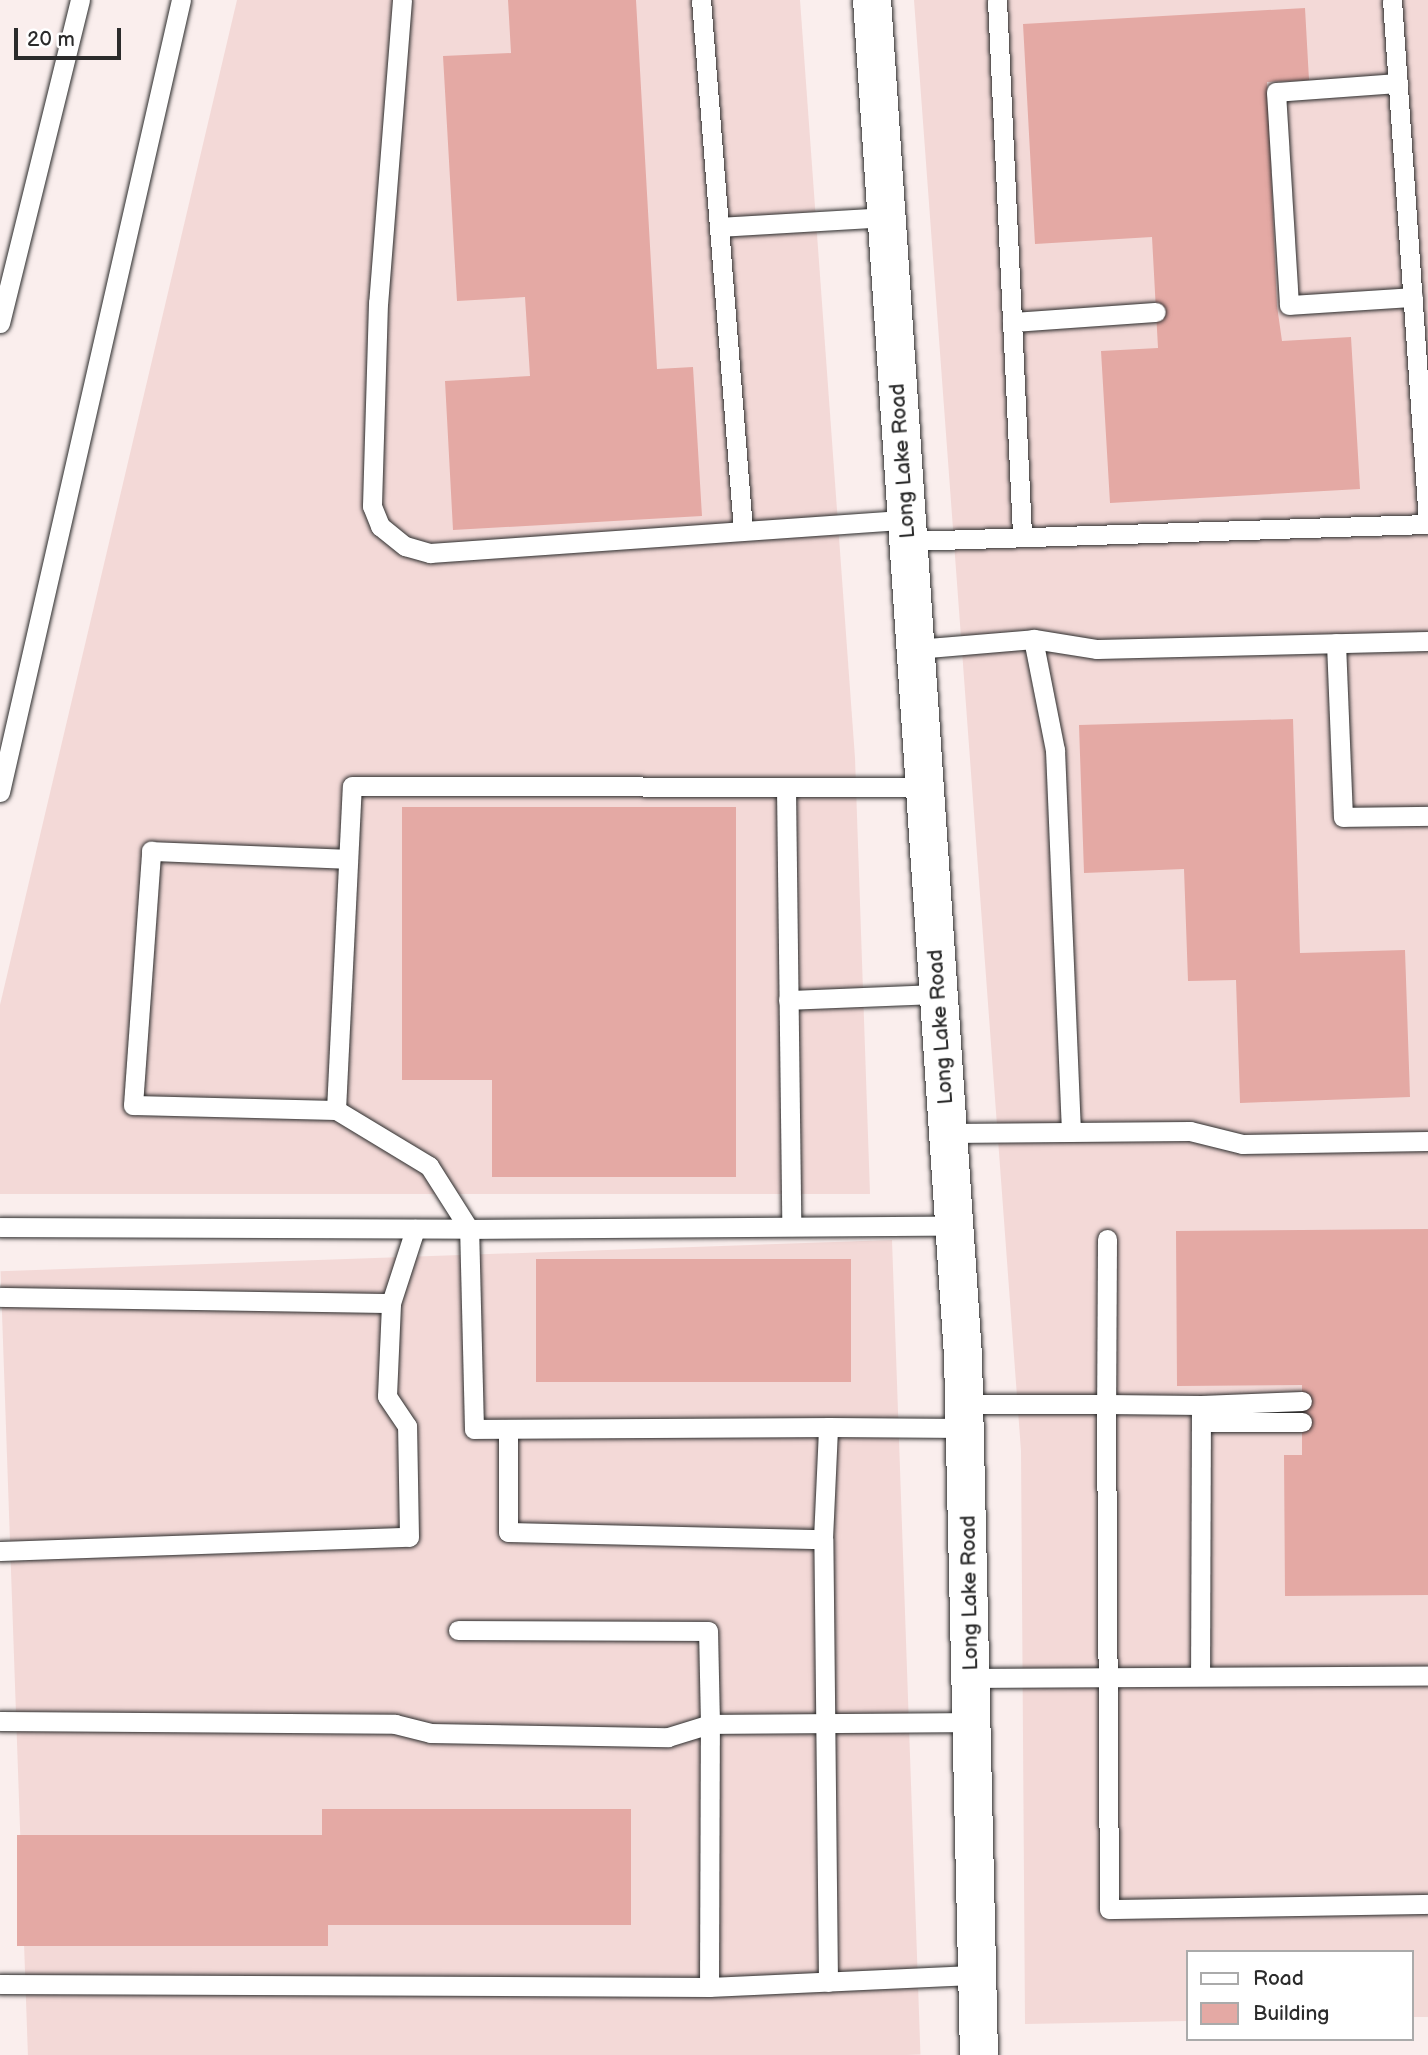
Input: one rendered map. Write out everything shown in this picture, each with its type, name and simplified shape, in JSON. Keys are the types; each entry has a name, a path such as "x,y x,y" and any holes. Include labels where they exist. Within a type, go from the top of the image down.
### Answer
{"street":[{"name":"Long Lake Road","path":"872,0 949,1133 965,1416 979,2055"}],"lane":[{"path":"0,323 80,0"},
{"path":"0,792 181,0"},
{"path":"402,0 378,303 372,506 380,526 405,546 430,554 743,530 908,530 1022,535 1428,522 1392,0"},
{"path":"701,0 743,530"},
{"path":"997,0 1022,535"},
{"path":"1398,83 1276,92 1283,306 1413,297"},
{"path":"719,227 887,217"},
{"path":"1012,323 1156,312"},
{"path":"1033,639 1055,750 1071,1132"},
{"path":"916,649 1033,639 1097,649 1428,641"},
{"path":"1336,643 1343,817 1428,816"},
{"path":"336,1110 352,786 925,787"},
{"path":"786,787 791,1224"},
{"path":"348,859 151,851 133,1105 336,1110 429,1166 469,1229 474,1429 828,1427 1106,1404 1302,1422"},
{"path":"788,1000 939,993"},
{"path":"949,1133 1190,1130 1242,1143 1428,1141"},
{"path":"0,1227 469,1229 791,1224 954,1226"},
{"path":"0,1551 410,1537 407,1426 387,1396 391,1303 415,1229"},
{"path":"1107,1239 1109,1909 1428,1904"},
{"path":"0,1297 391,1303"},
{"path":"1201,1413 1302,1401"},
{"path":"1199,1676 1201,1413"},
{"path":"828,1427 823,1539 828,1982"},
{"path":"508,1429 508,1532 823,1539"},
{"path":"458,1630 708,1631 709,1987"},
{"path":"972,1678 1428,1676"},
{"path":"0,1721 395,1724 430,1733 667,1737 710,1724 973,1722"},
{"path":"0,1984 709,1987 978,1975"}],"shaded area":[{"path":"237,0 800,0 855,758 870,1194 0,1194 0,1005"},
{"path":"914,0 1428,0 1428,2017 1414,2017 1414,1950 1186,1950 1186,2021 1025,2024 1021,1451"},
{"path":"892,1240 920,2055 28,2055 1,1271"}],"building":[{"path":"508,0 636,0 657,369 693,367 702,516 453,530 445,381 530,376 525,297 457,301 443,56 511,53"},
{"path":"1305,8 1309,80 1267,82 1277,306 1282,341 1351,337 1360,489 1110,503 1101,351 1158,348 1152,237 1035,244 1023,24"},
{"path":"1293,719 1300,953 1405,950 1410,1097 1240,1103 1236,980 1188,981 1184,869 1084,873 1079,725"},
{"path":"402,807 736,807 736,1177 492,1177 492,1080 402,1080"},
{"path":"1428,1229 1428,1595 1285,1596 1284,1455 1302,1455 1302,1385 1177,1386 1176,1231"},
{"path":"536,1259 851,1259 851,1382 536,1382"},
{"path":"322,1809 631,1809 631,1925 328,1925 328,1946 17,1946 17,1835 322,1835"}]}
